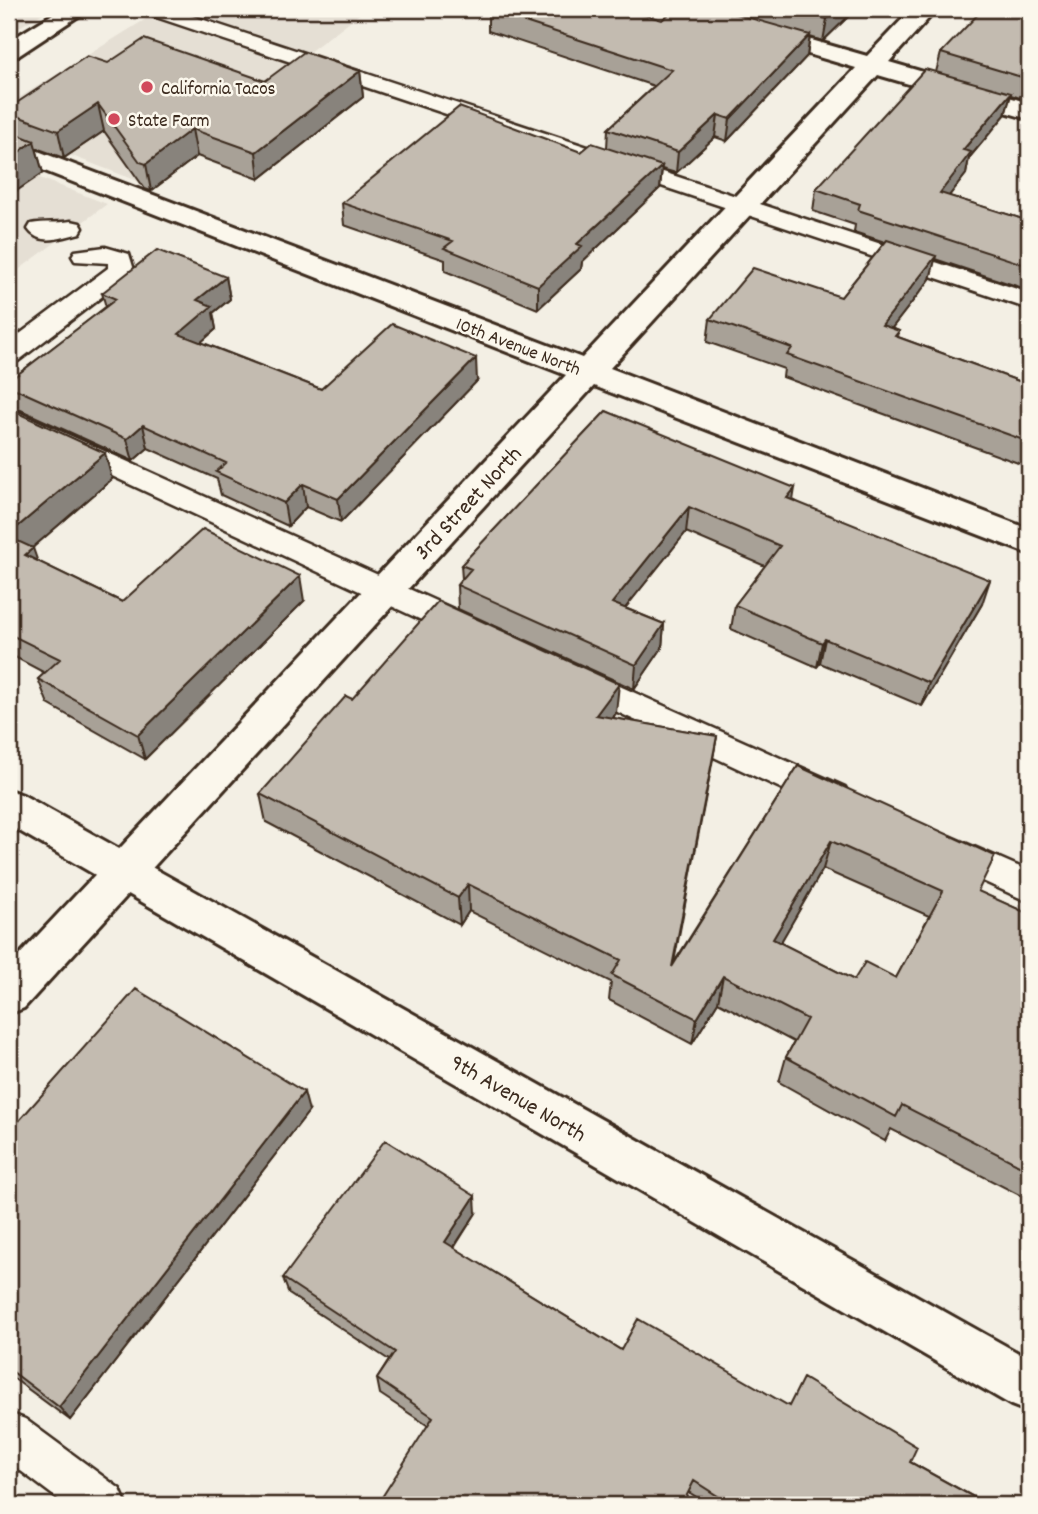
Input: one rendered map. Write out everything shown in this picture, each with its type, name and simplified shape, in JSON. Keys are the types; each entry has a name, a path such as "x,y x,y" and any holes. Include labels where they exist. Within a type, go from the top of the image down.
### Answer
{"street":[{"path":"9,51 77,9"},
{"path":"679,9 1029,111"},
{"name":"3rd Street North","path":"9,995 925,9"},
{"name":"10th Avenue North","path":"9,148 1029,542"},
{"name":"9th Avenue North","path":"9,806 1029,1387"}],"lane":[{"path":"151,9 1029,301"},
{"path":"9,355 121,270 120,259 97,251"},
{"path":"9,417 498,643"},
{"path":"549,666 865,811"},
{"path":"928,841 1029,887"},
{"path":"9,1435 104,1505"}],"shaded area":[{"path":"9,9 50,9 9,33"},
{"path":"162,9 366,9 138,181 9,132 9,104"},
{"path":"9,166 107,204 9,277"}],"building":[{"path":"488,9 625,9 662,20 675,9 718,9 810,35 730,119 718,115 678,152 608,129 672,70"},
{"path":"789,9 837,9 827,19"},
{"path":"983,9 1029,9 1029,73 1025,78 941,53"},
{"path":"144,39 265,81 304,52 360,71 256,152 192,129 146,164 140,162 98,104 58,131 9,113 9,108 87,56 108,63"},
{"path":"925,69 1011,93 963,150 971,152 940,193 1029,221 1029,266 858,210 860,204 816,189"},
{"path":"459,107 581,152 592,143 662,166 577,244 582,246 538,286 444,248 453,241 342,203"},
{"path":"9,131 34,141 9,159"},
{"path":"887,240 936,256 882,325 899,331 895,336 1024,383 1029,375 1029,442 787,355 792,348 710,319 753,268 841,297"},
{"path":"157,250 226,277 197,300 212,306 179,334 321,389 392,324 476,358 338,499 303,484 284,503 216,472 226,463 143,425 127,439 9,386 9,381 116,299 102,293"},
{"path":"9,409 105,453 9,534"},
{"path":"606,411 795,488 787,498 990,580 929,683 825,639 822,643 735,605 780,546 689,507 612,603 664,624 636,665 457,585 471,569 461,565"},
{"path":"203,529 300,576 138,735 38,679 60,659 9,634 9,537 33,548 25,555 122,602"},
{"path":"438,601 619,684 596,715 717,736 672,967 798,766 995,856 978,891 1029,914 1029,1170 902,1105 896,1117 786,1057 807,1019 723,976 697,1019 612,975 621,960 468,884 458,898 260,794 346,696 352,699","holes":["831,841 943,891 896,978 865,962 854,980 773,939"]},
{"path":"136,989 304,1092 59,1407 9,1369 9,1132"},
{"path":"385,1140 475,1196 445,1242 621,1350 638,1319 789,1406 803,1378 917,1447 910,1462 988,1505 732,1505 694,1481 682,1505 377,1505 433,1417 377,1379 395,1352 283,1278"}],"place":[{"name":"California Tacos","path":"147,87"},
{"name":"State Farm","path":"114,119"}]}
